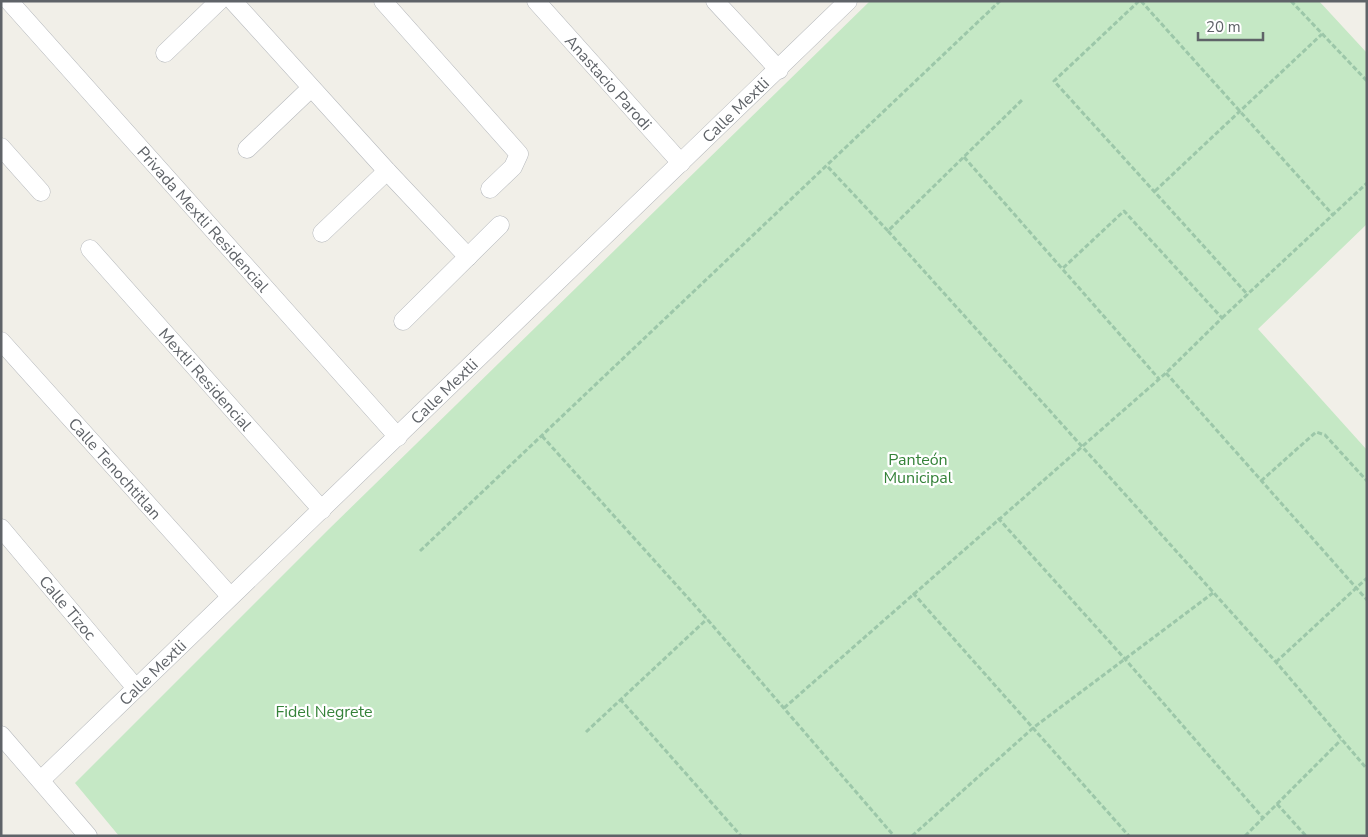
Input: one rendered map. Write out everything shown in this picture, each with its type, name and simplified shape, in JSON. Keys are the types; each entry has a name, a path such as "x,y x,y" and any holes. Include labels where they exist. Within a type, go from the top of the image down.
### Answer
{"street":[{"name":"Privada Mextli Residencial","path":"9,1 398,437"},
{"path":"165,53 220,1"},
{"path":"233,1 387,171 468,257"},
{"path":"384,1 519,154 513,167 490,189"},
{"name":"Anastacio Parodi","path":"536,1 681,164"},
{"path":"715,1 779,70"},
{"name":"Calle Mextli","path":"41,780 135,687 322,510 779,70 848,1"},
{"path":"247,149 311,88"},
{"path":"1,147 41,192"},
{"path":"322,233 387,171"},
{"path":"403,320 500,225"},
{"name":"Mextli Residencial","path":"90,249 322,510"},
{"name":"Calle Tenochtitlan","path":"1,341 230,596"},
{"name":"Calle Tizoc","path":"1,528 135,687"},
{"path":"1,735 88,836"}],"path":[{"path":"420,551 1000,1"},
{"path":"1248,295 1054,81 1140,1 1333,215"},
{"path":"1292,1 1367,80"},
{"path":"1155,191 1322,34"},
{"path":"888,231 1023,99"},
{"path":"964,157 1159,379"},
{"path":"828,166 1276,662 1367,769"},
{"path":"784,708 998,518 1166,373 1222,318 1367,183"},
{"path":"1062,269 1124,211 1222,318"},
{"path":"1166,373 1367,600"},
{"path":"1261,481 1316,432 1325,435 1367,481"},
{"path":"542,436 707,619 894,836"},
{"path":"998,518 1126,659 1263,818"},
{"path":"1276,662 1367,578"},
{"path":"912,836 1034,728 1213,593"},
{"path":"913,594 1129,836"},
{"path":"586,732 707,619"},
{"path":"620,700 741,836"},
{"path":"1245,836 1341,740"},
{"path":"1277,804 1306,836"}],"green space":[{"name":"Panteón Municipal","path":"870,1 1319,1 1367,53 1367,224 1258,329 1367,450 1367,836 119,836 75,783 329,529"}],"park label":[{"name":"Fidel Negrete","path":"324,711"}]}
